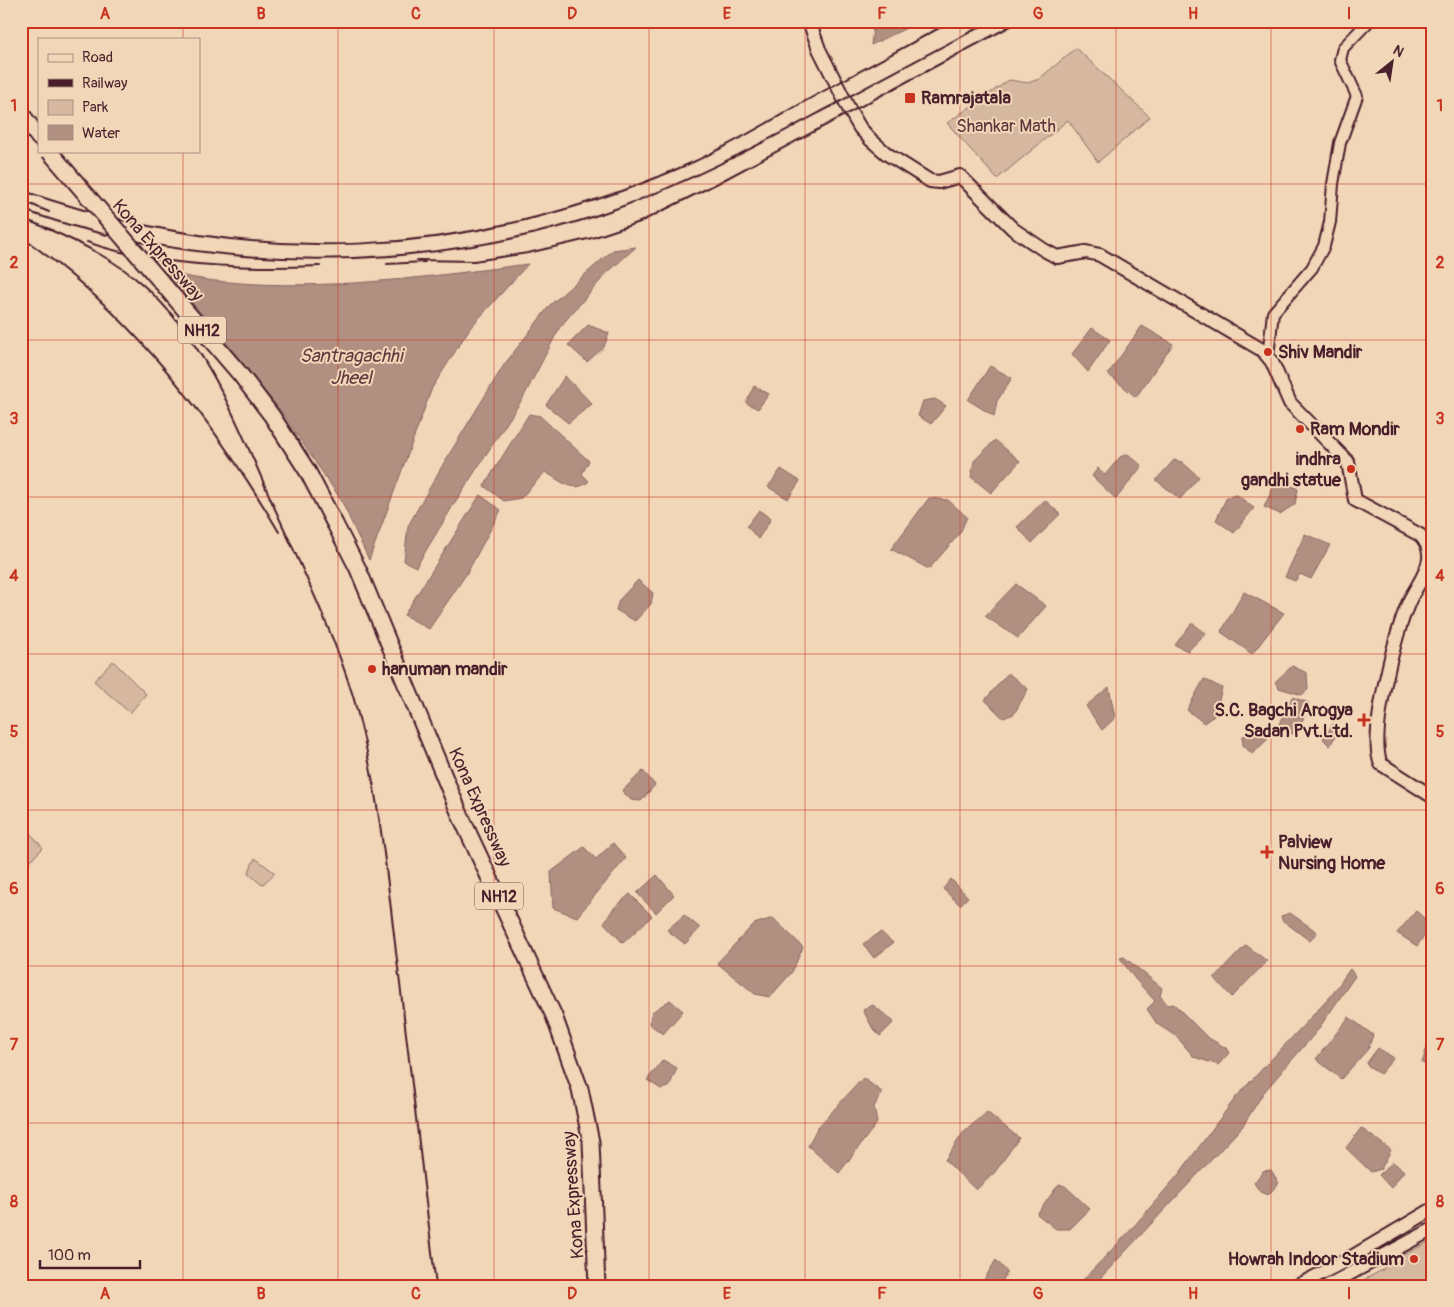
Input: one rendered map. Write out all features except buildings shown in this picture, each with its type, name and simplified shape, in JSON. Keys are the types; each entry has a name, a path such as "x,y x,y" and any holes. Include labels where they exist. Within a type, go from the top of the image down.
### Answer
{"highway":[{"path":"21,113 38,137"},
{"name":"Kona Expressway","path":"50,152 251,388 308,472 358,569 439,766 554,1016 568,1052 580,1089 591,1142 597,1286"},
{"name":"Kona Expressway","path":"335,524 350,569 427,755 561,1057 572,1093 582,1141 590,1286"}],"main road":[{"path":"809,21 819,49 860,128 887,154 930,181 939,182 960,176 1013,229 1044,250 1057,257 1086,252 1100,255 1248,342 1268,356 1290,403 1348,462 1355,500 1420,535 1428,546 1429,562 1414,590 1397,635 1379,719 1376,748 1380,764 1433,797"},
{"path":"1297,1286 1354,1256 1433,1209"},
{"path":"1327,1286 1433,1229"}],"street":[{"path":"1268,356 1273,313 1312,268 1324,246 1330,222 1333,184 1340,143 1357,96 1340,60 1343,48 1369,21"}],"green space":[{"name":"Shankar Math","path":"1076,48 1150,117 1098,162 1068,120 997,179 947,123 1009,80 1028,83 1039,79"},
{"path":"113,661 146,694 130,713 94,681"},
{"path":"30,833 43,848 29,862 21,854 21,841"},
{"path":"255,858 275,873 262,885 248,873"},
{"name":"Howrah Indoor Stadium","path":"1433,1240 1433,1286 1352,1286 1384,1269 1383,1265"}],"water":[{"path":"874,21 921,21 871,45"},
{"path":"636,247 606,274 560,327 523,398 457,499 416,567 404,561 408,526 445,461 504,365 550,305 613,250"},
{"name":"Santragachhi Jheel","path":"528,264 470,328 432,388 369,560 341,500 283,414 212,325 164,272 220,281 303,285 340,284 453,274"},
{"path":"588,325 609,333 604,347 587,362 568,345"},
{"path":"1142,326 1173,344 1136,397 1108,374"},
{"path":"1092,328 1110,340 1088,372 1072,354"},
{"path":"990,366 1012,378 997,401 994,416 968,400"},
{"path":"565,376 592,404 568,423 546,405"},
{"path":"754,386 769,394 758,409 746,403"},
{"path":"935,399 946,406 931,424 918,416 923,401"},
{"path":"529,414 540,416 589,461 582,474 589,481 578,487 567,485 545,472 521,498 504,501 484,486"},
{"path":"995,440 1020,461 991,493 971,477 974,461"},
{"path":"1128,454 1142,466 1116,499 1092,476 1098,468 1105,475 1120,457"},
{"path":"1174,460 1182,462 1199,477 1180,499 1156,480"},
{"path":"781,469 800,481 788,499 768,487"},
{"path":"1277,479 1298,489 1295,504 1280,514 1264,507"},
{"path":"480,495 501,510 467,573 429,629 404,615"},
{"path":"1237,495 1254,508 1234,533 1216,520 1227,497"},
{"path":"929,498 948,500 967,517 960,533 929,569 891,549"},
{"path":"1045,500 1060,514 1032,543 1017,527"},
{"path":"759,510 771,519 758,539 747,526"},
{"path":"1305,534 1330,545 1311,579 1300,574 1295,581 1285,577"},
{"path":"638,580 653,593 651,604 635,621 616,610 619,600"},
{"path":"1016,584 1046,606 1018,638 985,616"},
{"path":"1244,592 1284,613 1252,654 1221,632"},
{"path":"1192,623 1206,633 1188,651 1175,645"},
{"path":"1292,666 1307,673 1308,689 1302,695 1279,688 1275,682"},
{"path":"1008,673 1028,689 1014,714 1003,718 985,700"},
{"path":"1204,679 1222,688 1215,715 1204,723 1187,710"},
{"path":"1109,687 1115,718 1102,730 1086,706"},
{"path":"1292,697 1309,703 1297,735 1283,731 1278,726"},
{"path":"1333,724 1339,729 1330,746 1323,739"},
{"path":"1257,726 1268,739 1252,754 1243,745 1242,737"},
{"path":"643,771 655,785 641,801 631,800 622,791"},
{"path":"613,843 626,858 577,917 553,908 551,872 584,847 596,859"},
{"path":"657,875 674,895 656,913 637,893"},
{"path":"951,879 968,897 960,905 943,889"},
{"path":"630,894 652,916 623,943 604,923 613,909"},
{"path":"1416,911 1432,925 1417,946 1397,933"},
{"path":"1290,913 1317,932 1310,941 1282,920 1281,916"},
{"path":"684,915 700,928 685,944 667,930"},
{"path":"773,918 803,947 792,972 770,997 755,994 717,963 754,924"},
{"path":"881,932 893,943 874,958 863,944"},
{"path":"1246,945 1267,961 1232,997 1214,978"},
{"path":"1124,957 1162,988 1160,996 1168,1005 1174,1004 1207,1037 1226,1048 1229,1053 1218,1065 1194,1057 1177,1037 1157,1024 1147,1009 1155,1001 1135,979 1120,958"},
{"path":"1350,969 1355,976 1317,1031 1264,1092 1242,1127 1093,1286 1077,1286 1128,1233 1179,1174 1236,1097 1331,996"},
{"path":"670,1000 683,1011 663,1034 649,1024 652,1012"},
{"path":"873,1005 894,1022 880,1036 873,1029 863,1010"},
{"path":"1349,1017 1373,1035 1368,1049 1341,1079 1316,1059"},
{"path":"1433,1039 1433,1067 1422,1063 1427,1047"},
{"path":"1378,1048 1394,1058 1380,1074 1366,1064"},
{"path":"663,1060 677,1068 669,1087 661,1089 647,1080"},
{"path":"863,1078 882,1092 874,1107 877,1123 839,1173 808,1146 817,1128"},
{"path":"987,1112 1019,1138 995,1172 976,1190 945,1160 963,1133"},
{"path":"1361,1128 1391,1150 1381,1169 1371,1172 1346,1148"},
{"path":"1393,1162 1404,1171 1391,1188 1379,1175"},
{"path":"1271,1170 1279,1183 1268,1195 1260,1192 1254,1183 1263,1171"},
{"path":"1059,1184 1065,1186 1090,1209 1070,1229 1056,1229 1037,1214"},
{"path":"996,1260 1007,1272 1000,1286 982,1283"}],"railway":[{"path":"21,190 106,216 191,234 275,243 359,244 442,236 525,220 608,196 691,163 736,141 952,21"},
{"path":"21,209 91,231 165,247 242,256 320,259 397,255 474,246 548,230 618,208 673,186 779,134 991,21"},
{"path":"417,260 474,261 528,253 592,238 640,222 718,183 1020,21"},
{"path":"21,200 49,212"},
{"path":"21,218 52,230"},
{"path":"46,228 96,252 131,275 165,306 185,331 218,384 233,413 315,597 345,671 361,727 380,823 436,1286"},
{"path":"21,237 61,266 98,299 133,333 166,370 226,449 279,532"},
{"path":"87,242 143,257 172,261 232,266 320,266"},
{"path":"387,264 425,262"}],"place":[{"name":"Ramrajatala","path":"910,98"},
{"name":"Shiv Mandir","path":"1268,352"},
{"name":"Ram Mondir","path":"1300,429"},
{"name":"indhra gandhi statue","path":"1351,469"},
{"name":"hanuman mandir","path":"372,669"},
{"name":"S.C. Bagchi Arogya Sadan Pvt.Ltd.","path":"1364,720"},
{"name":"Palview Nursing Home","path":"1267,852"},
{"name":"Howrah Indoor Stadium","path":"1414,1259"}]}
